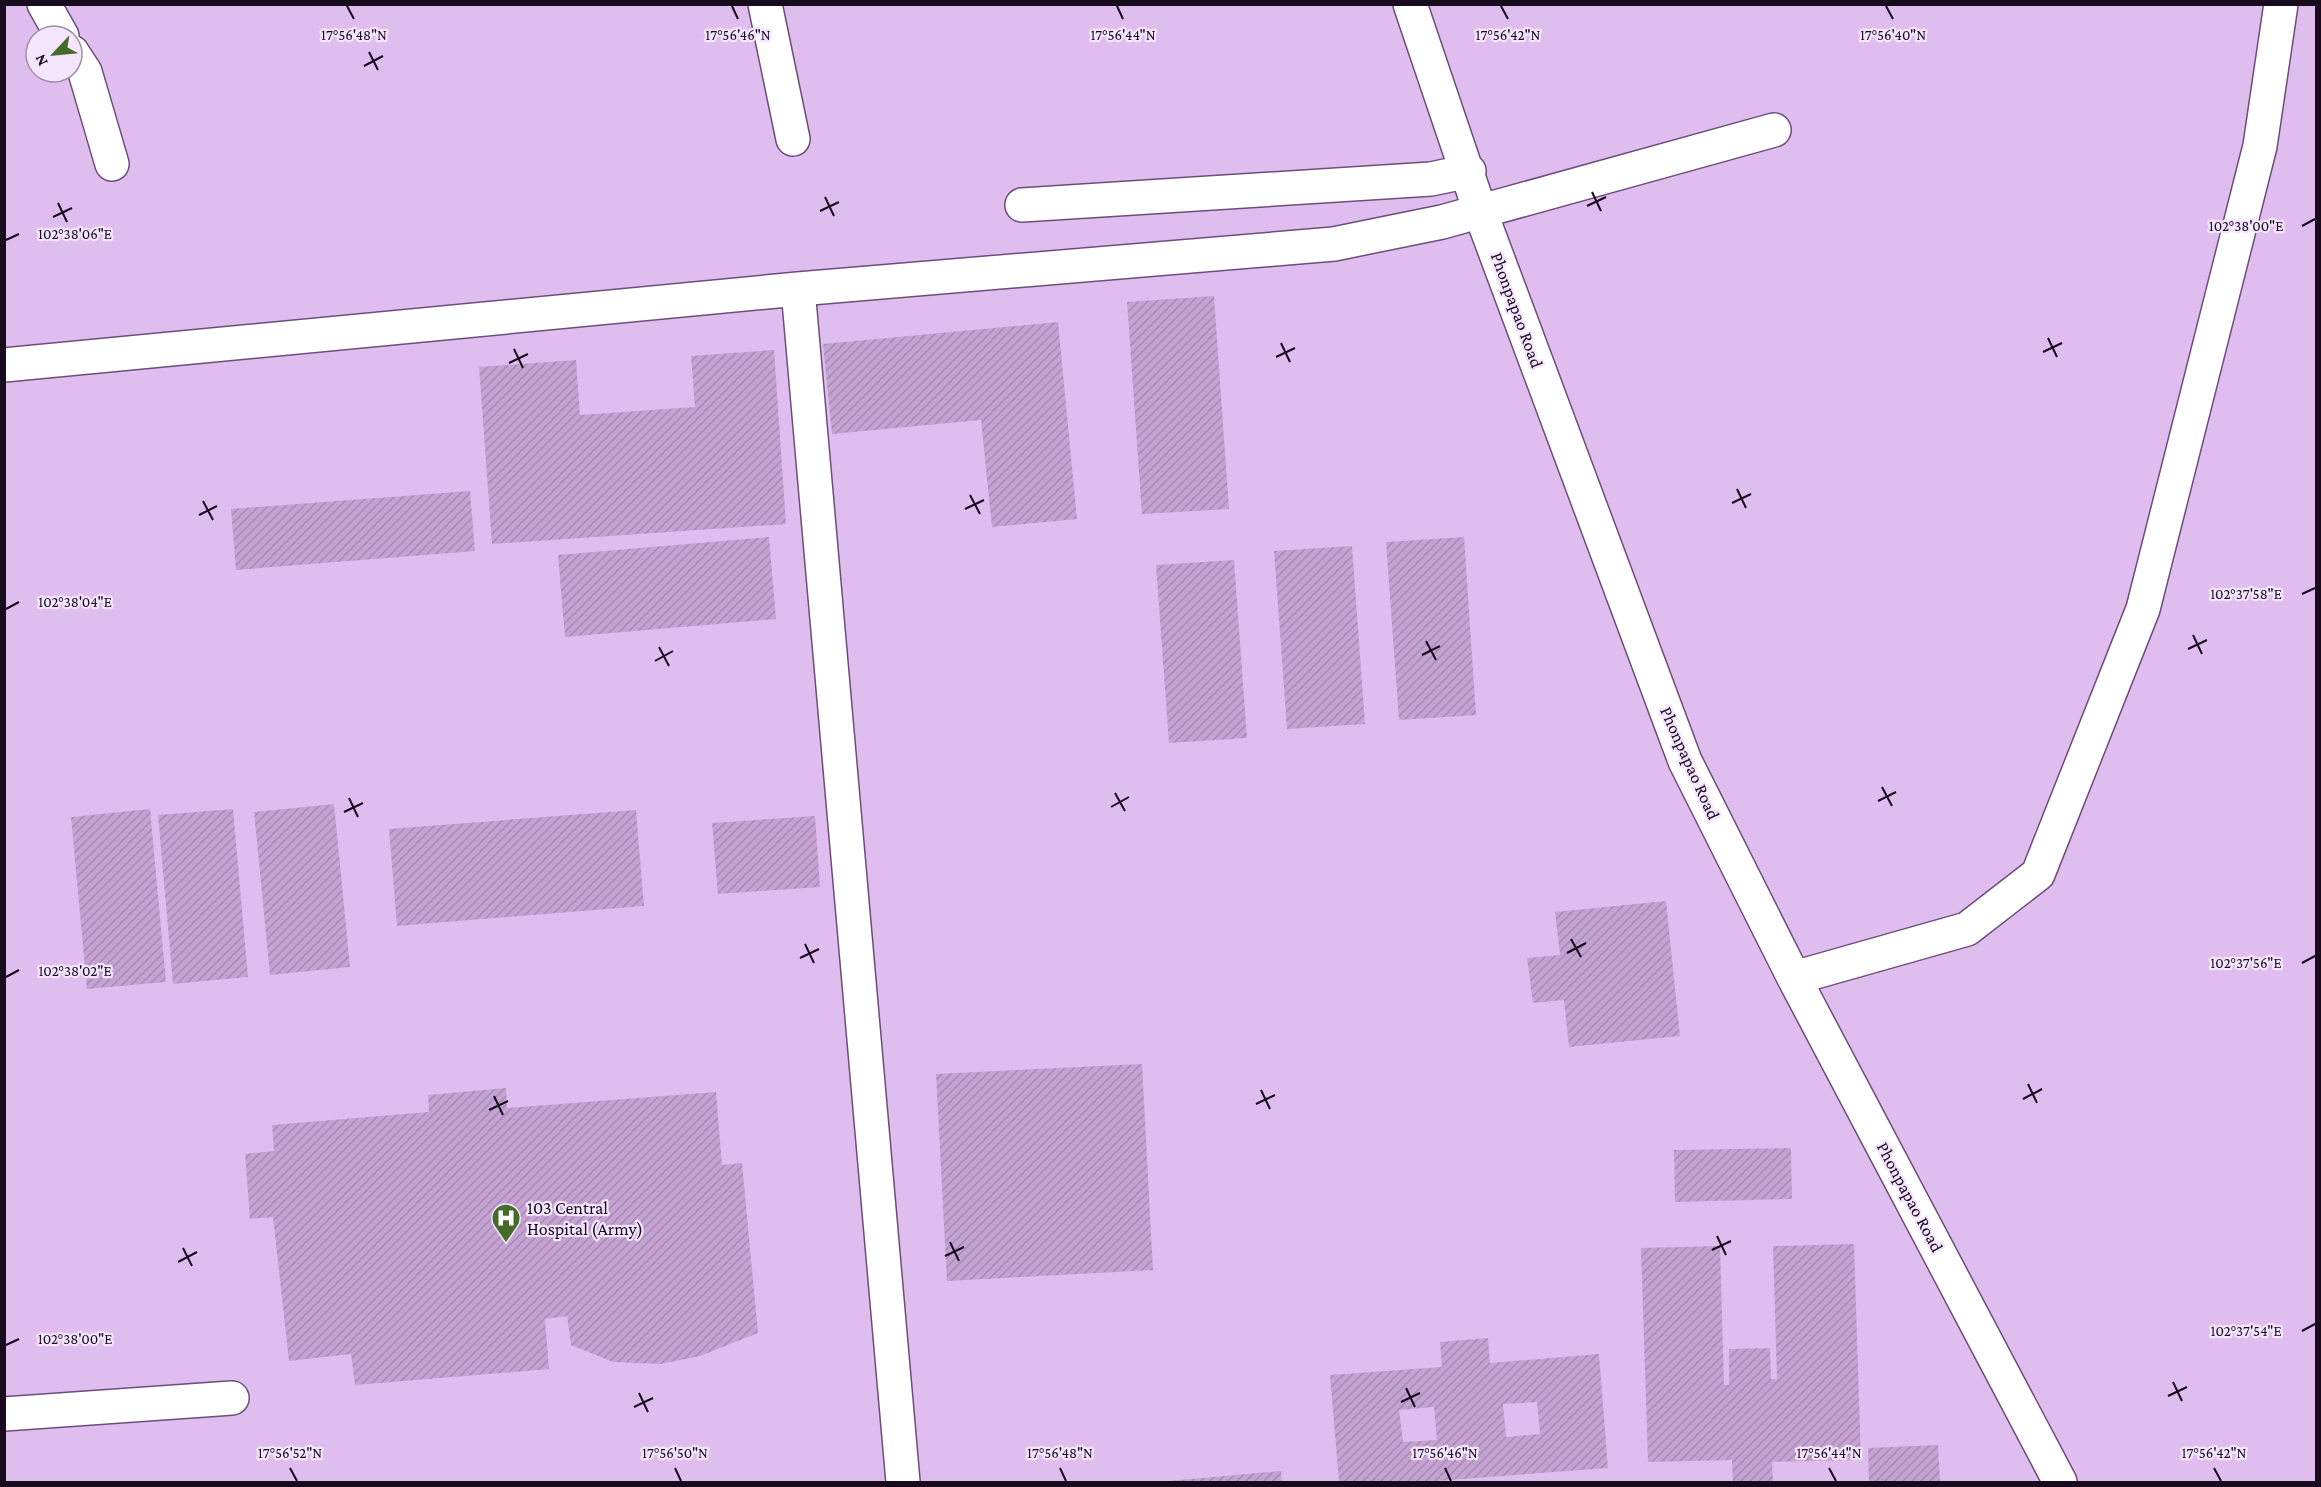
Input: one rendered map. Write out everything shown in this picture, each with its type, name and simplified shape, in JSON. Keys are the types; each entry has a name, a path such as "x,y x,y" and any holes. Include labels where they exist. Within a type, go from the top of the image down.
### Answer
{"street":[{"path":"44,4 55,24"},
{"path":"765,4 793,139"},
{"name":"Phonpapao Road","path":"1410,4 1469,171 1480,211 1685,761 1794,978 2060,1482"},
{"path":"1794,978 1967,930 2038,874 2143,609 2260,146 2281,4"},
{"path":"84,72 112,164"},
{"path":"4,365 798,288 1334,244 1480,211 1774,130"},
{"path":"1022,205 1431,179 1469,171"},
{"path":"798,288 903,1482"},
{"path":"4,1414 232,1398"}],"building":[{"path":"1214,296 1229,509 1142,514 1127,302"},
{"path":"1058,322 1077,519 992,527 981,420 832,434 823,344"},
{"path":"774,350 786,524 492,544 479,367 576,360 580,415 695,407 691,356"},
{"path":"470,491 475,551 236,570 231,509"},
{"path":"769,537 776,619 565,637 558,555"},
{"path":"1464,537 1476,715 1399,720 1386,542"},
{"path":"1352,546 1365,724 1287,729 1274,551"},
{"path":"1234,560 1247,738 1169,743 1156,565"},
{"path":"334,804 350,967 270,975 254,812"},
{"path":"150,809 166,982 87,989 71,817"},
{"path":"233,809 248,977 173,984 158,815"},
{"path":"636,810 644,906 397,926 389,829"},
{"path":"815,816 820,887 718,894 712,823"},
{"path":"1666,901 1680,1036 1569,1047 1564,1000 1533,1003 1527,958 1560,955 1555,912"},
{"path":"1142,1064 1153,1270 947,1281 936,1074"},
{"path":"506,1088 507,1108 716,1092 722,1165 742,1163 758,1333 700,1356 661,1364 613,1362 571,1345 567,1316 545,1319 549,1369 355,1385 351,1354 289,1361 273,1217 250,1219 245,1154 274,1151 272,1125 429,1112 428,1095"},
{"path":"1791,1148 1792,1199 1675,1202 1674,1150"},
{"path":"1854,1244 1861,1460 1772,1462 1773,1482 1733,1482 1732,1460 1648,1462 1641,1248 1720,1246 1724,1385 1729,1385 1729,1349 1770,1348 1771,1379 1777,1379 1773,1246"},
{"path":"1488,1338 1490,1363 1599,1354 1608,1468 1422,1482 1339,1482 1330,1375 1442,1367 1440,1342","holes":["1537,1402 1540,1434 1506,1437 1503,1404","1434,1407 1437,1440 1403,1442 1399,1410"]},
{"path":"1938,1445 1940,1482 1869,1482 1868,1448"},
{"path":"1281,1471 1282,1482 1169,1482 1169,1481"}],"place":[{"name":"103 Central Hospital (Army)","path":"506,1244"}]}
